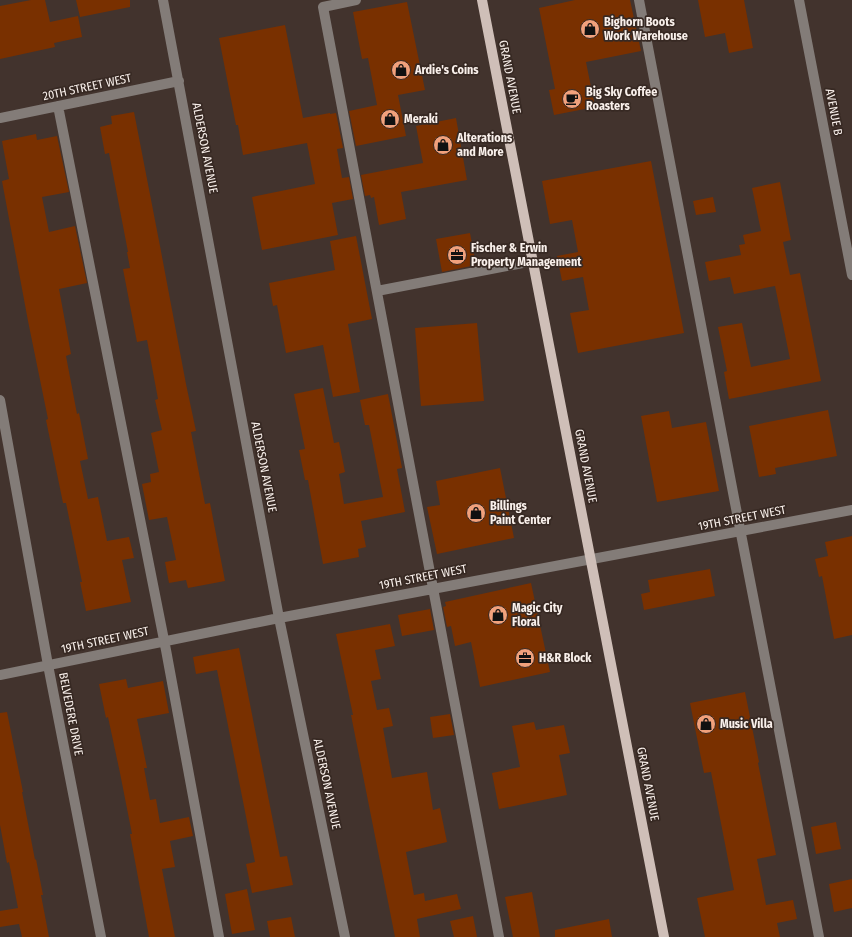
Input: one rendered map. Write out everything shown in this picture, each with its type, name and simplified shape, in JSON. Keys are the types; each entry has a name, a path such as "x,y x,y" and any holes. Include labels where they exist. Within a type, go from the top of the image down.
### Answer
{"main road":[{"name":"GRAND AVENUE","path":"482,0 664,937"}],"street":[{"name":"ALDERSON AVENUE","path":"163,0 279,618 345,937"},
{"path":"356,0 323,7 498,937"},
{"path":"639,0 819,937"},
{"name":"AVENUE B","path":"799,0 852,275"},
{"name":"20TH STREET WEST","path":"0,118 179,81"},
{"path":"58,106 165,641 220,937"},
{"path":"377,292 533,261"},
{"name":"BELVEDERE DRIVE","path":"0,400 48,665 101,937"},
{"name":"19TH STREET WEST","path":"0,675 279,618 852,510"}],"building":[{"path":"31,0 45,0 50,22 78,16 82,37 54,43 55,47 0,59 0,6"},
{"path":"76,0 130,0 130,7 80,17"},
{"name":"Bighorn Boots Work Warehouse","path":"575,0 630,0 641,51 586,62 595,107 554,115 549,90 555,89 539,8"},
{"path":"698,0 744,0 753,48 729,53 725,33 705,37"},
{"path":"407,2 425,90 398,95 406,136 356,146 349,111 377,105 368,58 362,59 353,12"},
{"path":"285,25 303,118 336,113 343,148 337,149 342,178 349,177 353,199 332,203 338,235 262,250 252,197 315,184 307,143 243,155 219,38"},
{"path":"134,112 196,431 191,432 205,504 210,503 225,581 188,588 186,580 169,583 165,562 176,560 167,517 149,520 142,484 151,482 150,474 159,472 151,433 162,430 155,400 158,399 147,340 137,342 123,269 130,268 128,252 109,153 105,154 100,127 112,124 111,116"},
{"path":"456,118 467,180 401,192 406,219 379,225 374,197 371,198 370,195 365,196 361,175 423,163 416,126"},
{"path":"36,134 37,140 57,136 69,192 42,197 49,232 75,226 87,283 59,289 71,354 66,356 77,414 79,413 88,459 80,461 88,499 98,497 107,541 129,537 134,558 122,560 131,602 86,611 80,582 82,582 66,503 63,503 46,420 48,419 2,181 9,179 2,141"},
{"path":"651,161 684,333 578,353 570,313 589,310 583,277 562,281 557,256 578,252 572,220 550,224 542,181"},
{"path":"780,182 791,240 783,242 790,275 800,273 821,381 729,399 724,372 727,371 718,327 742,323 751,367 790,359 775,286 734,294 730,277 709,281 705,262 741,255 739,245 745,244 743,235 761,231 752,188"},
{"path":"713,197 716,212 696,215 693,201"},
{"path":"470,233 476,265 442,272 436,239"},
{"path":"356,236 372,319 348,324 360,392 333,397 323,345 286,353 277,305 273,306 269,283 335,270 330,241"},
{"path":"477,323 484,401 421,406 415,328"},
{"path":"323,388 334,443 339,442 345,472 339,474 344,504 383,497 369,425 365,425 360,400 388,394 402,468 397,469 405,512 361,521 366,547 358,549 359,557 323,564 308,480 305,480 299,450 305,449 294,394"},
{"path":"828,410 837,456 775,468 776,474 759,477 749,426"},
{"path":"669,411 672,428 706,422 719,491 657,502 641,416"},
{"path":"500,468 514,538 437,554 427,507 440,505 436,481"},
{"path":"852,536 852,635 834,639 822,576 819,577 815,559 828,556 825,542"},
{"path":"710,569 715,596 644,610 641,594 650,592 648,580"},
{"path":"531,583 550,672 480,687 471,642 455,646 451,626 447,627 443,607 446,606 445,602"},
{"path":"430,609 434,630 402,636 398,615"},
{"path":"390,624 395,646 375,650 381,679 371,681 377,710 389,708 393,726 383,728 392,778 427,772 433,810 440,808 447,842 406,852 414,895 424,893 425,901 457,894 461,909 417,919 420,937 395,937 351,715 353,715 336,634"},
{"path":"239,648 280,857 287,856 293,885 252,893 246,864 255,862 217,670 196,674 193,657"},
{"path":"126,679 128,688 163,681 169,713 137,719 147,768 144,768 150,800 156,799 160,823 189,817 193,836 170,841 175,867 162,869 175,937 149,937 120,773 99,684"},
{"path":"745,692 776,855 757,859 766,905 793,900 797,919 777,923 780,937 705,937 697,898 734,890 711,772 704,773 690,703"},
{"path":"7,712 43,895 41,895 49,937 22,937 19,924 0,927 0,911 18,908 9,862 7,863 0,825 0,713"},
{"path":"450,714 454,735 433,738 430,717"},
{"path":"534,722 536,730 564,725 570,753 559,755 567,795 499,809 492,773 520,767 512,726"},
{"path":"836,822 841,849 816,854 811,827"},
{"path":"852,879 852,908 834,912 829,884"},
{"path":"247,889 255,930 232,934 225,894"},
{"path":"532,892 540,937 513,937 505,897"},
{"path":"473,916 477,937 454,937 450,921"},
{"path":"291,917 295,937 270,937 267,921"},
{"path":"609,919 612,937 555,937 555,930"}],"place":[{"name":"Bighorn Boots Work Warehouse","path":"590,29"},
{"name":"Ardie's Coins","path":"401,70"},
{"name":"Big Sky Coffee Roasters","path":"572,99"},
{"name":"Meraki","path":"390,119"},
{"name":"Alterations and More","path":"443,145"},
{"name":"Fischer & Erwin Property Management","path":"457,255"},
{"name":"Billings Paint Center","path":"476,513"},
{"name":"Magic City Floral","path":"498,615"},
{"name":"H&R Block","path":"525,658"},
{"name":"Music Villa","path":"706,724"}]}
